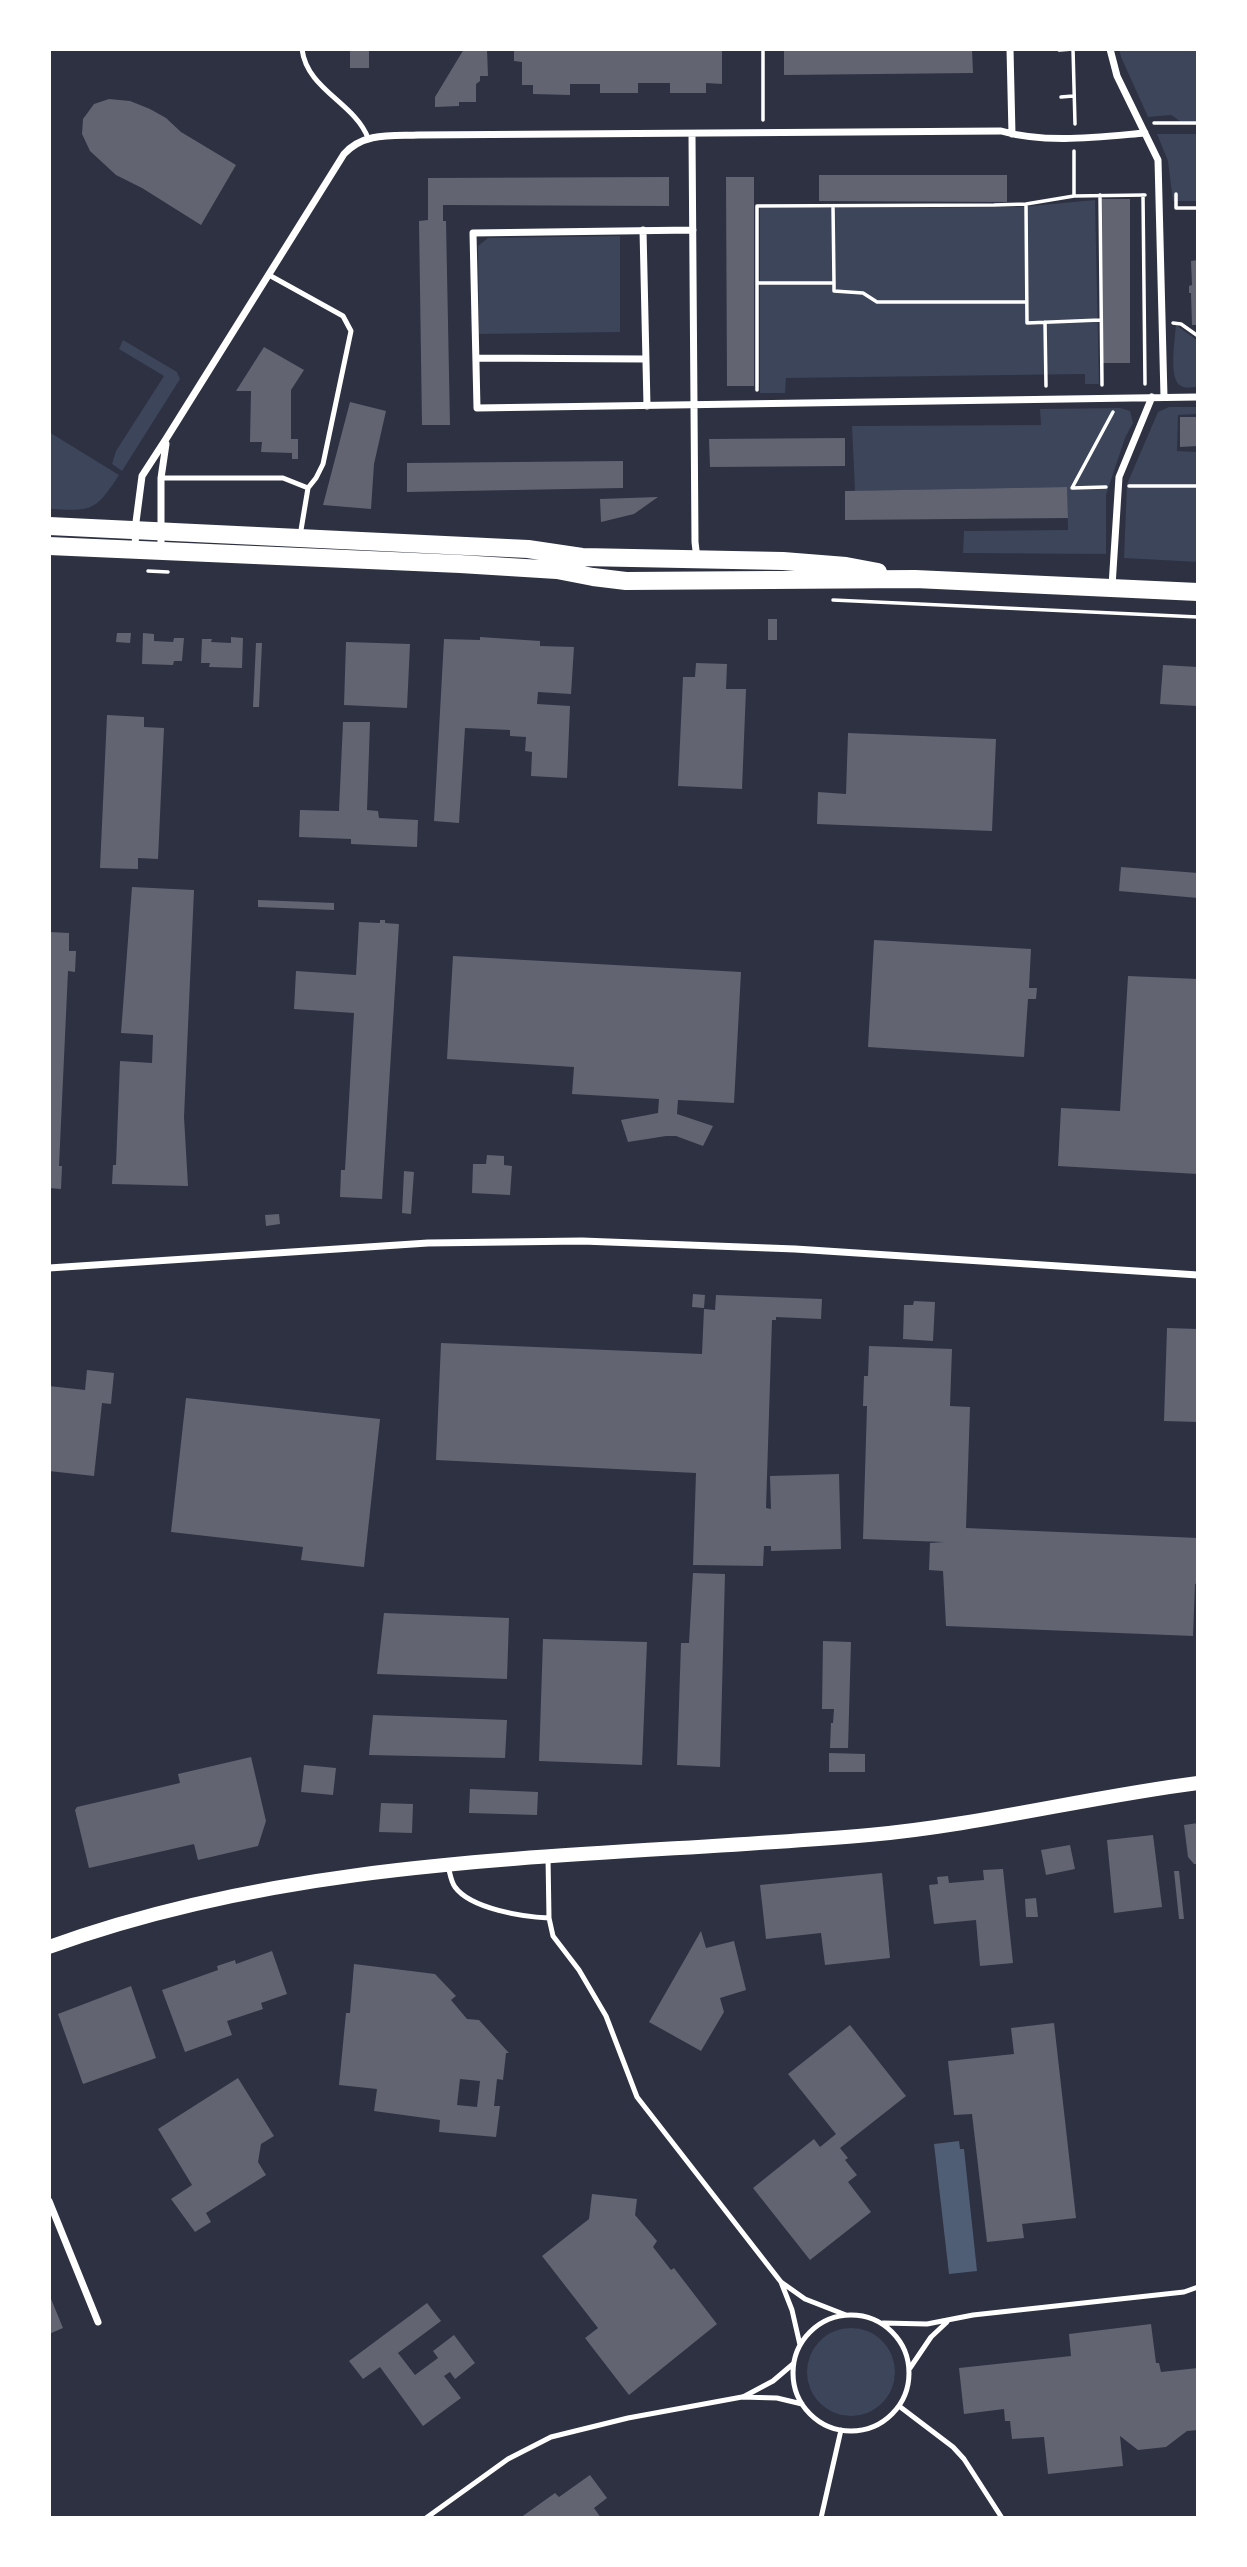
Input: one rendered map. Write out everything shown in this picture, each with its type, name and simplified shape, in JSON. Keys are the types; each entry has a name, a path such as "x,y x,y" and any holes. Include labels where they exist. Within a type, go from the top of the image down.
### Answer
{"main road":[{"path":"49,526 528,548 582,557 783,561 846,566 915,579"},
{"path":"49,546 557,570 626,581 915,579 1198,592"},
{"path":"49,1947 125,1920 240,1893 336,1876 447,1863 910,1830 1198,1783"}],"street":[{"path":"1010,49 1012,134"},
{"path":"1110,49 1117,76 1158,160 1164,397"},
{"path":"135,550 142,476 344,154 352,145 368,138 418,135 1001,131 1023,137 1074,137 1145,133"},
{"path":"692,135 695,542 698,560"},
{"path":"643,230 647,405"},
{"path":"693,230 473,233 477,408 1198,397"},
{"path":"476,358 645,359"},
{"path":"1112,588 1119,477 1152,397"},
{"path":"161,551 161,478 166,439"},
{"path":"49,1268 428,1243 582,1241 795,1249 1198,1275"},
{"path":"49,2200 98,2322"},
{"path":"49,2227 58,2224"}],"lane":[{"path":"302,49 306,66 313,77 356,117 368,138"},
{"path":"269,275 344,316 351,331 323,464 308,488 300,524 298,557"},
{"path":"161,478 283,478 308,488"},
{"path":"548,1857 549,1918 553,1936 579,1970 606,2017 637,2097 781,2282 792,2310 800,2345"},
{"path":"447,1863 455,1887 472,1900 507,1912 549,1918"},
{"path":"781,2282 805,2299 847,2315"},
{"path":"882,2323 901,2342 910,2368 908,2388 900,2406 874,2427 858,2431 841,2430 826,2425 802,2404 794,2381 793,2364 800,2345 809,2333 833,2318 847,2315 865,2316 882,2323 927,2324 973,2315 1184,2292 1198,2287"},
{"path":"910,2368 931,2337 948,2321"},
{"path":"742,2398 773,2381 793,2364"},
{"path":"426,2518 508,2459 551,2437 628,2418 742,2398 777,2398 802,2404"},
{"path":"900,2406 953,2447 964,2459 1002,2518"},
{"path":"821,2518 841,2430"}],"path":[{"path":"762,49 763,124"},
{"path":"1059,50 1073,49 1075,124"},
{"path":"1061,97 1074,96"},
{"path":"1074,145 1074,196"},
{"path":"1176,194 1176,208 1198,208"},
{"path":"1100,195 1102,385"},
{"path":"757,404 757,206 1027,204 1074,196 1145,195 1145,384"},
{"path":"1027,204 1027,323 1100,320"},
{"path":"833,206 834,292 863,293 877,302 1026,302"},
{"path":"757,283 834,283"},
{"path":"1045,322 1046,386"},
{"path":"1181,324 1198,336"},
{"path":"1108,487 1072,488 1113,412"},
{"path":"1127,486 1198,486"},
{"path":"824,600 1198,617"}],"shaded area":[{"path":"1119,49 1198,49 1198,121 1180,121 1171,115 1148,117"},
{"path":"1157,134 1198,134 1198,201 1173,201 1168,161"},
{"path":"1095,200 1099,384 1085,384 1085,374 786,378 785,393 760,393 760,208 1020,207"},
{"path":"620,236 620,332 479,334 478,246 488,238"},
{"path":"1176,325 1198,341 1198,387 1187,388 1177,382 1173,358"},
{"path":"123,340 177,372 180,379 122,471 112,464 116,451 164,376 119,349"},
{"path":"1169,407 1198,407 1198,414 1178,415 1177,451 1198,452 1198,562 1124,558 1127,484 1158,412"},
{"path":"1120,408 1130,411 1133,423 1125,438 1106,495 1106,554 963,553 964,531 1068,530 1067,487 855,491 852,426 1041,425 1040,409"},
{"path":"49,432 119,475 98,503 84,509 49,509"},
{"path":"959,2141 960,2149 964,2149 977,2271 949,2274 934,2144"},
{"path":"851,2328 868,2331 882,2341 892,2355 895,2372 892,2389 882,2403 868,2413 851,2416 834,2413 820,2403 810,2389 807,2372 810,2355 820,2341 834,2331"}],"building":[{"path":"350,49 369,49 369,68 350,68"},
{"path":"464,49 487,49 488,76 480,76 480,81 476,84 476,102 435,107 435,97"},
{"path":"514,49 722,49 722,84 706,83 706,93 670,93 670,83 638,83 638,93 600,93 600,84 570,84 570,95 533,94 533,85 522,85 522,62 514,61"},
{"path":"784,49 972,49 973,73 784,75"},
{"path":"109,99 130,101 150,109 166,118 181,132 236,165 201,225 116,175 90,151 82,134 83,119 94,104"},
{"path":"819,175 1007,175 1007,202 819,201"},
{"path":"669,177 669,206 443,205 443,221 446,221 450,425 422,425 419,221 428,220 428,178"},
{"path":"726,177 754,177 754,386 727,386"},
{"path":"1102,199 1130,199 1130,363 1103,363"},
{"path":"1198,260 1198,325 1192,325 1189,293 1189,286 1192,285 1191,261"},
{"path":"264,347 304,370 291,390 291,439 298,439 298,459 292,459 292,453 261,452 262,442 250,442 251,391 236,391"},
{"path":"350,402 386,411 374,464 371,509 323,505"},
{"path":"1180,417 1198,417 1198,446 1180,447"},
{"path":"845,438 845,466 710,467 709,439"},
{"path":"623,461 623,488 407,492 407,463"},
{"path":"1067,487 1068,518 845,520 845,491"},
{"path":"658,497 634,514 601,522 600,499"},
{"path":"768,619 777,619 777,640 768,640"},
{"path":"117,633 131,633 130,643 116,642"},
{"path":"143,633 154,634 154,641 173,642 174,638 184,638 182,661 174,661 173,665 142,664"},
{"path":"231,637 243,638 242,668 209,667 210,663 201,663 202,639 231,643"},
{"path":"480,637 540,641 540,646 574,647 571,694 538,692 537,704 570,706 567,778 531,776 532,752 525,751 526,737 510,736 510,730 465,728 459,823 434,821 444,639 480,640"},
{"path":"346,642 410,644 407,708 344,705"},
{"path":"256,643 262,643 259,707 253,707"},
{"path":"696,663 727,664 726,689 746,689 742,789 678,786 683,677 695,677"},
{"path":"1163,665 1198,667 1198,706 1160,704"},
{"path":"107,715 144,717 144,727 164,728 158,859 138,858 138,869 100,868"},
{"path":"343,722 370,722 367,810 378,811 379,818 418,820 417,847 351,844 351,839 299,837 300,810 339,811"},
{"path":"848,733 996,739 992,831 817,824 818,792 846,794"},
{"path":"1121,867 1198,873 1198,898 1119,891"},
{"path":"132,887 194,890 184,1117 188,1186 112,1184 113,1165 116,1165 120,1061 152,1063 153,1035 121,1033"},
{"path":"258,900 334,903 334,910 258,907"},
{"path":"380,920 399,924 382,1199 340,1197 341,1170 345,1170 354,1013 294,1009 296,971 356,975 359,922 380,923"},
{"path":"49,932 69,933 69,951 76,951 75,972 68,971 59,1166 62,1166 61,1189 49,1188"},
{"path":"874,940 1031,949 1029,988 1037,988 1036,999 1028,999 1024,1057 868,1047"},
{"path":"453,956 741,972 734,1103 678,1100 677,1114 713,1126 703,1146 676,1136 628,1142 621,1120 658,1113 659,1099 572,1094 574,1067 447,1059"},
{"path":"1128,976 1198,979 1198,1174 1058,1166 1061,1108 1120,1111"},
{"path":"487,1155 504,1156 504,1165 512,1166 510,1195 472,1193 473,1164 486,1164"},
{"path":"404,1171 414,1172 411,1214 402,1213"},
{"path":"279,1214 280,1224 266,1226 265,1215"},
{"path":"693,1294 705,1295 704,1308 692,1307"},
{"path":"716,1295 822,1299 821,1319 776,1317 776,1320 772,1320 766,1508 771,1509 770,1476 839,1474 841,1549 771,1551 771,1546 764,1546 763,1566 693,1565 696,1473 436,1460 441,1343 702,1354 704,1309 715,1310"},
{"path":"914,1301 935,1302 933,1341 903,1339 904,1305 913,1305"},
{"path":"1167,1328 1198,1329 1198,1422 1164,1421"},
{"path":"869,1346 952,1349 950,1406 970,1407 966,1528 1198,1538 1198,1583 1195,1584 1193,1636 946,1626 943,1571 929,1570 930,1543 944,1542 863,1539 867,1406 863,1406"},
{"path":"87,1370 114,1373 111,1404 102,1403 94,1476 49,1471 49,1386 85,1390"},
{"path":"186,1398 380,1419 364,1567 301,1560 303,1547 171,1532"},
{"path":"693,1573 725,1574 720,1767 677,1765 681,1643 689,1643"},
{"path":"384,1613 509,1618 507,1679 377,1674"},
{"path":"543,1639 647,1642 642,1765 539,1761"},
{"path":"823,1641 851,1642 848,1748 830,1748 834,1709 822,1709"},
{"path":"373,1715 507,1720 505,1758 369,1755"},
{"path":"829,1753 865,1754 865,1772 829,1772"},
{"path":"251,1757 266,1821 258,1846 198,1860 194,1844 89,1868 75,1810 77,1807 180,1783 178,1774"},
{"path":"304,1765 336,1768 333,1795 301,1792"},
{"path":"470,1789 538,1792 537,1815 469,1813"},
{"path":"381,1803 413,1804 412,1833 379,1832"},
{"path":"1198,1823 1198,1864 1194,1864 1188,1857 1184,1825"},
{"path":"1153,1835 1162,1907 1114,1913 1107,1840"},
{"path":"1070,1845 1075,1869 1046,1875 1041,1850"},
{"path":"1003,1869 1013,1963 980,1966 976,1920 934,1924 929,1885 938,1884 937,1877 948,1876 949,1883 984,1880 983,1870"},
{"path":"1174,1871 1179,1871 1184,1919 1179,1919"},
{"path":"882,1873 890,1958 825,1965 821,1933 766,1939 760,1885"},
{"path":"1036,1898 1038,1917 1026,1917 1025,1899"},
{"path":"701,1931 706,1948 734,1941 746,1990 720,1998 724,2012 701,2051 649,2022"},
{"path":"272,1951 287,1994 261,2003 263,2009 227,2021 232,2035 185,2052 162,1990 218,1970 217,1966 235,1960 236,1964"},
{"path":"354,1964 435,1974 456,1996 451,2000 467,2019 479,2020 509,2053 506,2053 503,2080 497,2079 494,2106 500,2106 496,2137 439,2132 440,2120 374,2111 377,2089 339,2085 346,2013 350,2013","holes":["460,2079 480,2081 477,2107 457,2105"]},
{"path":"131,1986 156,2058 83,2084 58,2014"},
{"path":"1054,2023 1076,2218 1022,2224 1024,2238 987,2242 972,2114 954,2115 948,2061 1014,2054 1011,2028"},
{"path":"850,2025 906,2096 840,2148 848,2158 845,2160 857,2175 848,2182 871,2212 810,2260 753,2188 814,2139 820,2147 836,2134 788,2074"},
{"path":"238,2078 274,2136 261,2144 258,2162 266,2175 206,2213 211,2222 195,2232 171,2199 192,2185 158,2129"},
{"path":"592,2194 637,2199 635,2215 657,2241 653,2247 671,2270 674,2268 717,2324 629,2395 585,2338 598,2328 542,2256 589,2219"},
{"path":"49,2294 63,2328 49,2334"},
{"path":"427,2303 441,2321 398,2353 415,2375 438,2358 433,2351 454,2335 475,2363 455,2379 450,2372 444,2376 461,2398 423,2426 380,2367 363,2379 349,2361"},
{"path":"1151,2324 1156,2363 1159,2363 1161,2372 1198,2368 1198,2430 1187,2431 1166,2447 1138,2450 1120,2436 1123,2466 1048,2474 1044,2437 1012,2439 1010,2421 1005,2421 1004,2409 964,2414 959,2368 1071,2356 1069,2334"},
{"path":"590,2475 607,2498 594,2508 601,2518 520,2518 555,2493 559,2497"}]}
